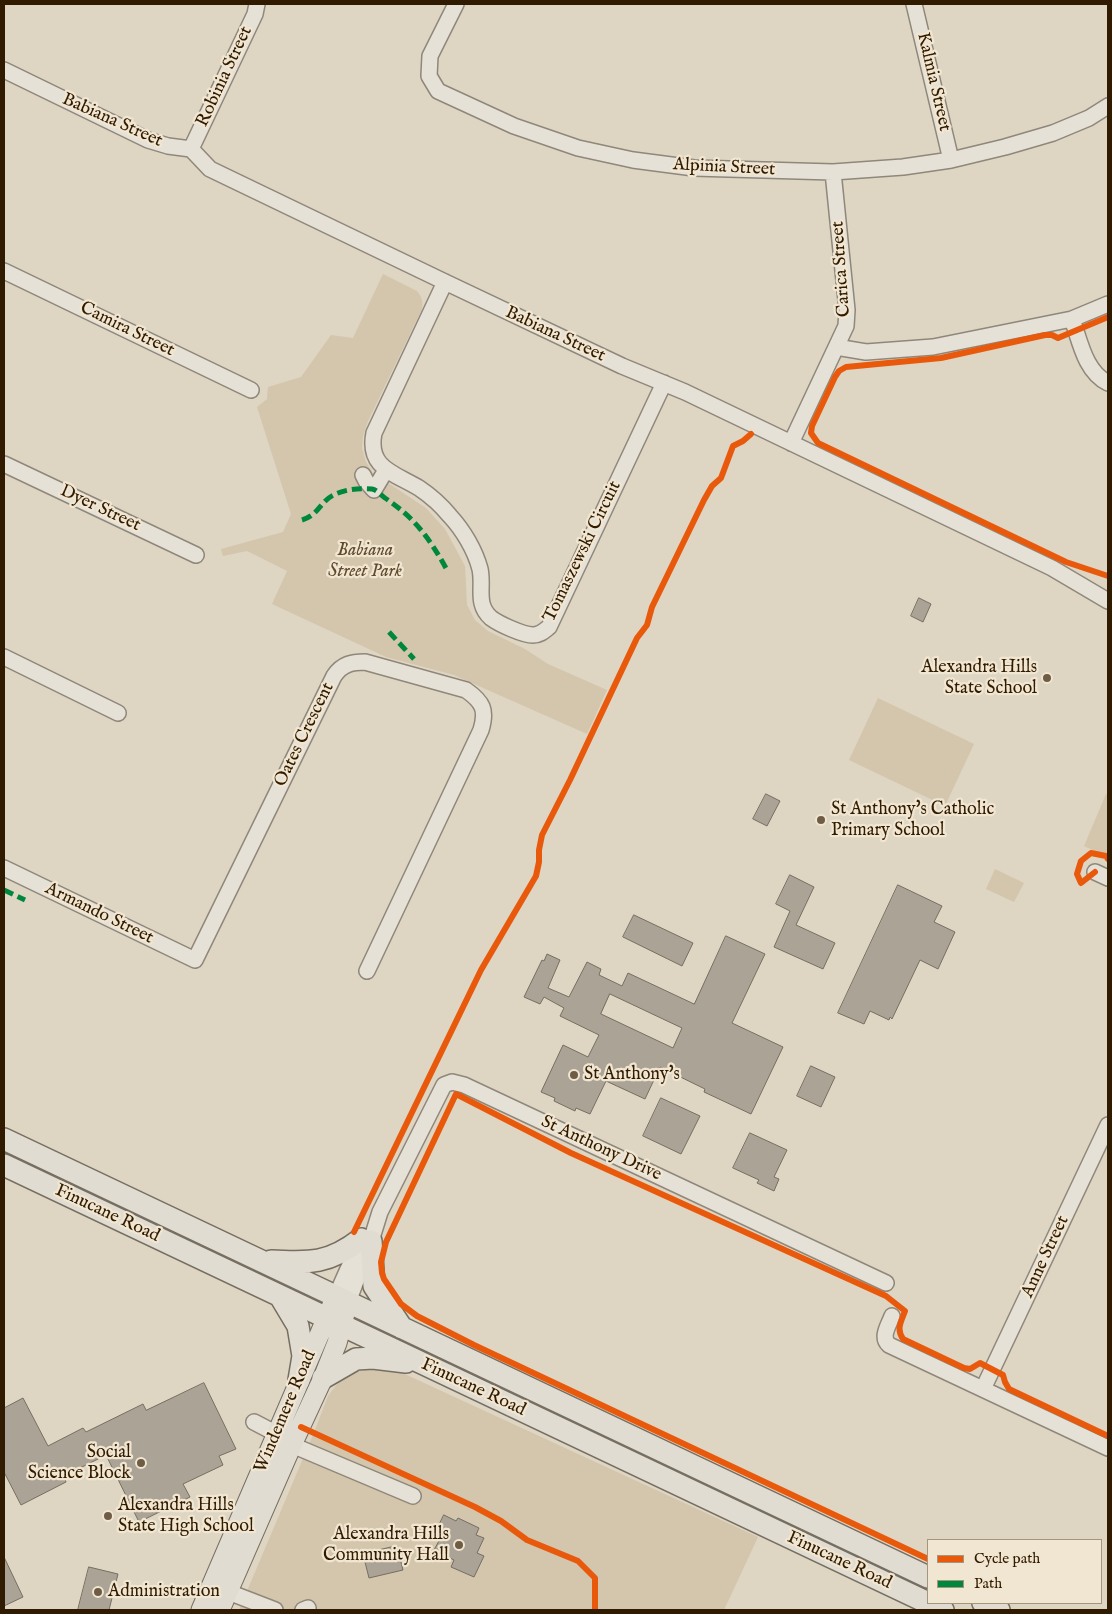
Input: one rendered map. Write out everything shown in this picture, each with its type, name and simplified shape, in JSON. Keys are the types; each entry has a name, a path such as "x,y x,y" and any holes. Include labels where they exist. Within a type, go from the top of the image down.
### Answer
{"highway":[{"name":"Finucane Road","path":"4,1139 927,1577"},
{"name":"Finucane Road","path":"4,1165 927,1603"},
{"path":"261,1260 311,1262 324,1260 366,1240 374,1286 402,1328"},
{"path":"280,1296 298,1326 303,1356 299,1380"},
{"path":"323,1378 356,1359 373,1358 424,1364"},
{"name":"Finucane Road","path":"929,1604 942,1610"},
{"path":"985,1604 999,1610"}],"main road":[{"name":"Windemere Road","path":"201,1610 220,1588 285,1440 323,1378 335,1321 342,1299"},
{"name":"Windemere Road","path":"285,1440 299,1380 335,1321"},
{"name":"Windemere Road","path":"220,1588 220,1610"}],"street":[{"name":"Robinia Street","path":"191,149 255,14 257,4"},
{"name":"Alpinia Street","path":"456,4 430,56 429,76 438,91 514,126 578,148 642,161 694,168 833,172 903,167 951,160 1053,133 1089,118 1108,106"},
{"name":"Kalmia Street","path":"914,4 951,160"},
{"name":"Babiana Street","path":"4,70 148,140 168,146 191,149 210,169 444,282 622,366 664,383 1052,568 1108,601"},
{"name":"Carica Street","path":"791,443 846,326 847,310 833,172"},
{"name":"Camira Street","path":"4,271 250,390"},
{"name":"Tomaszewski Circuit","path":"444,282 374,433 372,443 378,462 386,470 420,489 439,503 455,521 470,545 479,567 481,577 480,602 485,612 493,620 522,633 532,635 541,633 549,626 664,383"},
{"path":"836,347 866,352 933,347 1072,319 1108,304"},
{"path":"1072,319 1089,365 1102,380 1108,382"},
{"name":"Dyer Street","path":"4,464 196,555"},
{"path":"363,475 374,490 386,470"},
{"path":"4,658 118,713"},
{"name":"Oates Crescent","path":"195,960 334,676 339,668 346,664 366,662 466,690 477,698 483,708 484,720 481,730 366,971"},
{"name":"Armando Street","path":"4,868 195,960"},
{"name":"St Anthony Drive","path":"342,1299 366,1240 444,1085 452,1082 464,1085 886,1283"},
{"name":"Anne Street","path":"983,1389 1108,1126"},
{"path":"892,1316 884,1336 885,1342 889,1345 1108,1448"},
{"path":"254,1422 285,1440 413,1496"},
{"path":"220,1588 275,1610"}],"green space":[{"name":"Babiana Street Park","path":"383,274 417,291 422,299 422,309 368,421 363,436 362,448 366,462 373,473 426,508 445,529 465,566 467,605 475,620 488,631 525,649 548,664 607,690 587,734 454,675 386,657 272,604 287,571 247,551 223,556 221,549 283,532 291,514 257,407 267,399 268,387 301,377 331,335 353,338"},
{"path":"878,698 974,744 945,806 849,760"},
{"path":"1106,794 1108,795 1108,857 1084,846"},
{"path":"995,869 1024,883 1014,902 986,889"},
{"path":"370,1369 396,1370 758,1537 724,1610 239,1610 328,1396 340,1380 357,1372"}],"building":[{"path":"919,598 931,604 923,622 911,616"},
{"path":"766,794 780,801 767,826 753,819"},
{"path":"790,875 814,887 796,925 835,943 823,969 774,947 790,911 776,904"},
{"path":"898,885 942,906 934,922 955,932 938,969 920,960 892,1019 890,1017 889,1020 870,1011 864,1024 838,1013"},
{"path":"634,915 693,943 682,966 623,937"},
{"path":"726,936 765,954 732,1023 783,1047 751,1114 704,1092 705,1089 660,1067 645,1099 606,1081 590,1114 576,1108 575,1111 554,1101 555,1098 541,1092 563,1045 588,1057 599,1035 560,1016 564,1008 544,997 540,1004 524,997 542,960 544,961 547,954 560,960 548,988 569,997 587,962 601,969 599,975 622,986 628,973 694,1004","holes":["610,994 682,1028 673,1048 601,1014"]},
{"path":"811,1066 835,1077 821,1107 797,1096"},
{"path":"661,1098 700,1116 681,1154 643,1136"},
{"path":"750,1133 787,1150 774,1177 779,1179 774,1191 757,1183 759,1180 733,1168"},
{"path":"204,1383 236,1449 219,1456 223,1465 183,1484 190,1497 139,1522 106,1455 64,1476 66,1482 21,1505 4,1472 4,1408 23,1398 48,1446 83,1428 86,1432 143,1404 146,1410"},
{"name":"Alexandra Hills Community Hall","path":"444,1515 456,1521 458,1518 479,1528 476,1535 484,1538 477,1553 484,1556 474,1577 451,1567 454,1560 434,1550 440,1539 434,1536"},
{"path":"397,1546 403,1570 369,1578 363,1554"},
{"path":"4,1557 23,1597 4,1606"},
{"name":"Administration","path":"89,1567 118,1574 109,1610 78,1610"}],"marked path":[{"path":"302,520 313,514 327,499 338,493 355,489 377,491 405,513 421,530 447,570"},
{"path":"389,632 414,659"},
{"path":"4,890 25,900"}],"cycle path":[{"path":"1108,317 1058,338 1052,335 1045,335 941,358 846,367 839,371 835,377 812,426 811,433 818,443 1066,562 1108,576"},
{"path":"354,1232 481,970 536,876 542,835 637,638 647,625 652,607 704,500 712,486 721,478 733,446 751,434"},
{"path":"1095,872 1081,883 1077,874 1081,861 1091,853 1106,856 1108,859"},
{"path":"927,1559 474,1345 417,1316 401,1304 382,1273 381,1262 386,1242 456,1094 571,1153 886,1296 905,1311 900,1329 903,1339 964,1368 970,1369 980,1363 1003,1375 1009,1389 1108,1436"},
{"path":"301,1427 475,1507 501,1521 527,1540 578,1561 595,1578 595,1610"}],"place":[{"name":"Alexandra Hills State School","path":"1047,678"},
{"name":"St Anthony's Catholic Primary School","path":"821,820"},
{"name":"St Anthony's","path":"574,1075"},
{"name":"Social Science Block","path":"141,1463"},
{"name":"Alexandra Hills State High School","path":"108,1516"},
{"name":"Alexandra Hills Community Hall","path":"459,1545"},
{"name":"Administration","path":"98,1592"}]}
